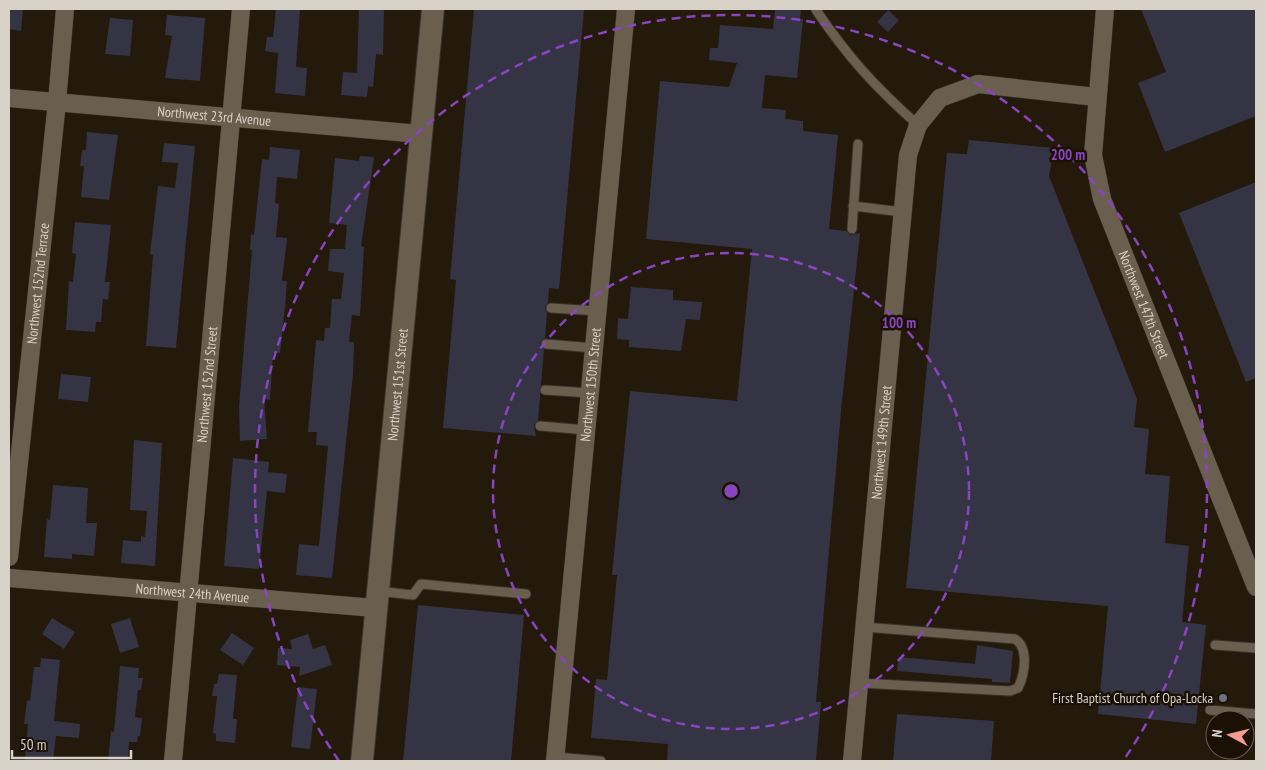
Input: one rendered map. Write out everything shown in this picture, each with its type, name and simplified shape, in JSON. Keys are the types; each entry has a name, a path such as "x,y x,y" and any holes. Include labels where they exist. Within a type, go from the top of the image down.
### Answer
{"street":[{"name":"Northwest 152nd Terrace","path":"9,557 57,102 64,9"},
{"name":"Northwest 152nd Street","path":"173,761 190,592 241,9"},
{"name":"Northwest 151st Street","path":"362,761 433,9"},
{"name":"Northwest 150th Street","path":"556,759 626,9"},
{"name":"Northwest 147th Street","path":"1105,9 1096,97 1093,155 1102,199 1256,587"},
{"path":"918,125 940,98 978,84 1096,97"},
{"name":"Northwest 23rd Avenue","path":"9,98 420,134"},
{"name":"Northwest 149th Street","path":"852,761 902,212 908,155 918,125"},
{"name":"Northwest 24th Avenue","path":"9,578 190,592 376,600"}],"lane":[{"path":"816,10 841,47 876,88 918,125"},
{"path":"852,230 858,144"},
{"path":"854,206 902,212"},
{"path":"551,308 598,311"},
{"path":"546,344 594,348"},
{"path":"545,390 590,393"},
{"path":"540,426 587,430"},
{"path":"376,600 413,595 421,584 526,594"},
{"path":"859,683 1010,691 1018,688 1021,683 1024,651 1021,643 1014,639 864,627"},
{"path":"1215,645 1256,648"},
{"path":"556,759 601,761"}],"building":[{"path":"9,9 23,9 21,31 9,29"},
{"path":"276,9 300,9 296,67 307,68 305,96 275,93 278,53 265,51 267,37 273,37"},
{"path":"359,9 384,9 383,55 376,54 373,87 368,86 367,97 341,95 343,72 357,73"},
{"path":"474,9 584,9 559,289 549,288 548,303 545,307 547,312 545,338 540,343 544,350 538,420 534,425 536,436 443,428 456,280 450,279"},
{"path":"775,9 801,9 800,19 803,19 797,78 765,75 762,108 786,110 785,119 803,121 803,131 838,135 829,229 846,231 851,235 860,233 841,411 816,702 821,702 816,761 667,761 668,744 591,738 596,679 607,680 617,575 612,575 630,391 737,401 752,249 646,239 660,81 729,87 737,63 709,60 710,48 718,48 720,25 773,29"},
{"path":"1141,9 1256,9 1256,116 1165,152 1138,83 1166,72"},
{"path":"888,10 899,20 888,32 877,22"},
{"path":"167,15 205,18 200,81 165,78 172,36 165,35"},
{"path":"110,18 133,20 130,56 105,54"},
{"path":"87,132 118,135 109,200 81,197 84,166 80,166 82,150 86,150"},
{"path":"969,140 1054,148 1049,176 1137,399 1134,427 1149,429 1145,474 1170,476 1165,543 1189,546 1182,622 1206,625 1196,724 1098,714 1108,606 906,588 947,153 967,154"},
{"path":"164,143 195,146 176,348 146,346 153,255 150,254 158,186 175,188 178,163 162,162"},
{"path":"270,147 300,150 297,179 277,177 275,203 279,204 276,237 287,238 282,281 287,281 285,307 280,353 273,353 270,400 264,399 267,439 240,441 239,407 252,250 250,250 251,234 254,235 262,159 269,160"},
{"path":"360,156 374,157 361,246 364,247 360,316 352,315 349,342 354,342 353,374 332,578 296,575 299,544 319,546 328,446 316,445 317,432 308,432 316,340 324,341 325,328 330,328 332,299 341,299 344,273 328,271 330,249 345,249 347,225 329,223 335,158 359,161"},
{"path":"1256,182 1256,378 1246,382 1179,213"},
{"path":"75,222 111,225 105,282 110,282 108,300 103,299 101,322 96,322 95,332 66,330 69,281 73,282 76,254 72,253"},
{"path":"631,287 673,290 673,300 702,302 700,320 686,319 681,351 629,347 629,340 617,339 618,318 628,319"},
{"path":"61,374 91,377 88,402 58,399"},
{"path":"134,440 162,443 155,566 121,563 123,540 141,542 141,536 145,537 147,511 130,510"},
{"path":"233,458 269,462 268,472 287,474 285,493 267,491 259,569 224,566"},
{"path":"53,485 88,488 86,523 97,523 94,556 72,554 72,559 44,557 47,519 50,520"},
{"path":"418,605 524,615 511,761 403,761"},
{"path":"52,618 75,632 64,649 42,634"},
{"path":"130,618 139,647 120,653 111,624"},
{"path":"232,633 254,648 243,665 220,650"},
{"path":"308,634 313,649 325,645 332,665 299,676 300,667 277,665 278,648 292,649 290,640"},
{"path":"977,645 1013,651 1010,683 992,682 992,679 897,671 899,657 975,664"},
{"path":"41,658 60,660 54,721 80,724 79,738 56,736 53,761 25,761 28,724 24,724 27,700 30,701 34,667 40,667"},
{"path":"120,666 139,668 138,678 143,678 141,690 138,690 135,717 142,718 140,736 138,736 137,742 129,742 128,761 108,761 111,731 114,732"},
{"path":"219,674 237,675 233,719 237,719 235,743 216,741 216,734 213,733 217,696 212,696 214,684 217,684"},
{"path":"298,687 317,689 310,749 291,747"},
{"path":"897,714 994,721 991,761 893,761"}],"place":[{"name":"First Baptist Church of Opa-Locka","path":"1223,698"}]}
